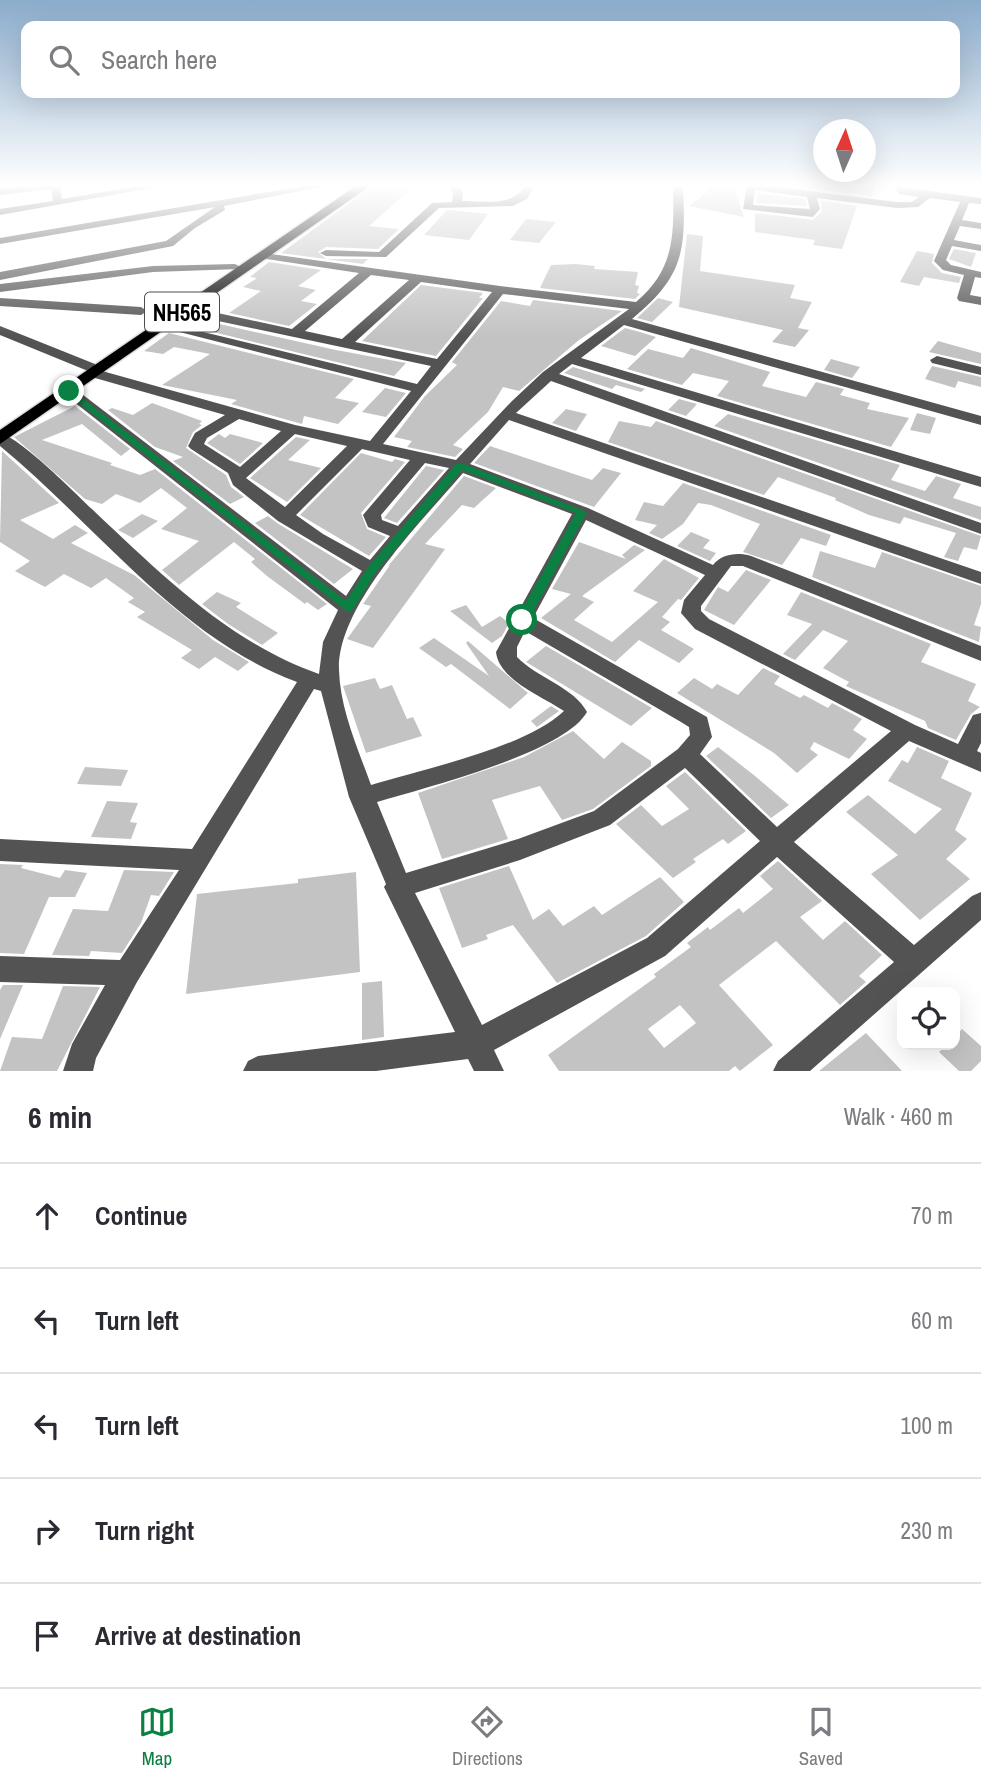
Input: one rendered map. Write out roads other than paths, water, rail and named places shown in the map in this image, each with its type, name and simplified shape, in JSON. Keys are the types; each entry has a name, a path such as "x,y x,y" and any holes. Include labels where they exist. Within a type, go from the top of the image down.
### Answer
{"highway":[{"name":"NH565","path":"0,438 69,391 92,370 279,236"},
{"name":"NH565","path":"0,427 162,327 293,236"}],"street":[{"path":"0,276 169,244 179,236"},
{"path":"326,253 382,255 401,236"},
{"path":"78,1071 82,1054 147,937 318,683 348,608 372,569 460,466 548,375 621,320 663,282 670,271 675,236"},
{"path":"950,236 941,264 975,274 963,298 981,301"},
{"path":"947,242 981,248"},
{"path":"264,256 500,290 637,306"},
{"path":"0,288 153,269 235,267"},
{"path":"295,333 368,271"},
{"path":"346,344 419,278"},
{"path":"285,517 367,444 420,389 500,290"},
{"path":"0,302 141,311"},
{"path":"185,310 440,365"},
{"path":"621,320 981,421"},
{"path":"162,327 420,389"},
{"path":"0,330 92,370 235,415 460,466 582,512 715,573"},
{"path":"570,359 981,482"},
{"path":"937,360 981,371"},
{"path":"548,375 981,529"},
{"path":"69,391 348,608"},
{"path":"235,415 200,436 196,446 234,470 242,486 285,517 372,569"},
{"path":"508,415 981,579"},
{"path":"238,477 292,429"},
{"path":"0,438 34,463 190,608 247,648 318,683 397,887 489,1071"},
{"path":"401,534 374,523 372,514 422,456"},
{"path":"361,797 507,751 547,735 573,719 576,712 573,706 513,667 506,657 507,648 582,512"},
{"path":"981,654 745,560 726,561 691,605 691,613 702,624 907,731 972,759 981,720"},
{"path":"397,887 520,849 601,818 686,755 701,737 699,723 522,620"},
{"path":"258,1071 476,1044 656,947 907,731"},
{"path":"686,755 777,842 914,962"},
{"path":"0,850 199,860"},
{"path":"788,1071 981,904"},
{"path":"0,969 127,973"}]}
